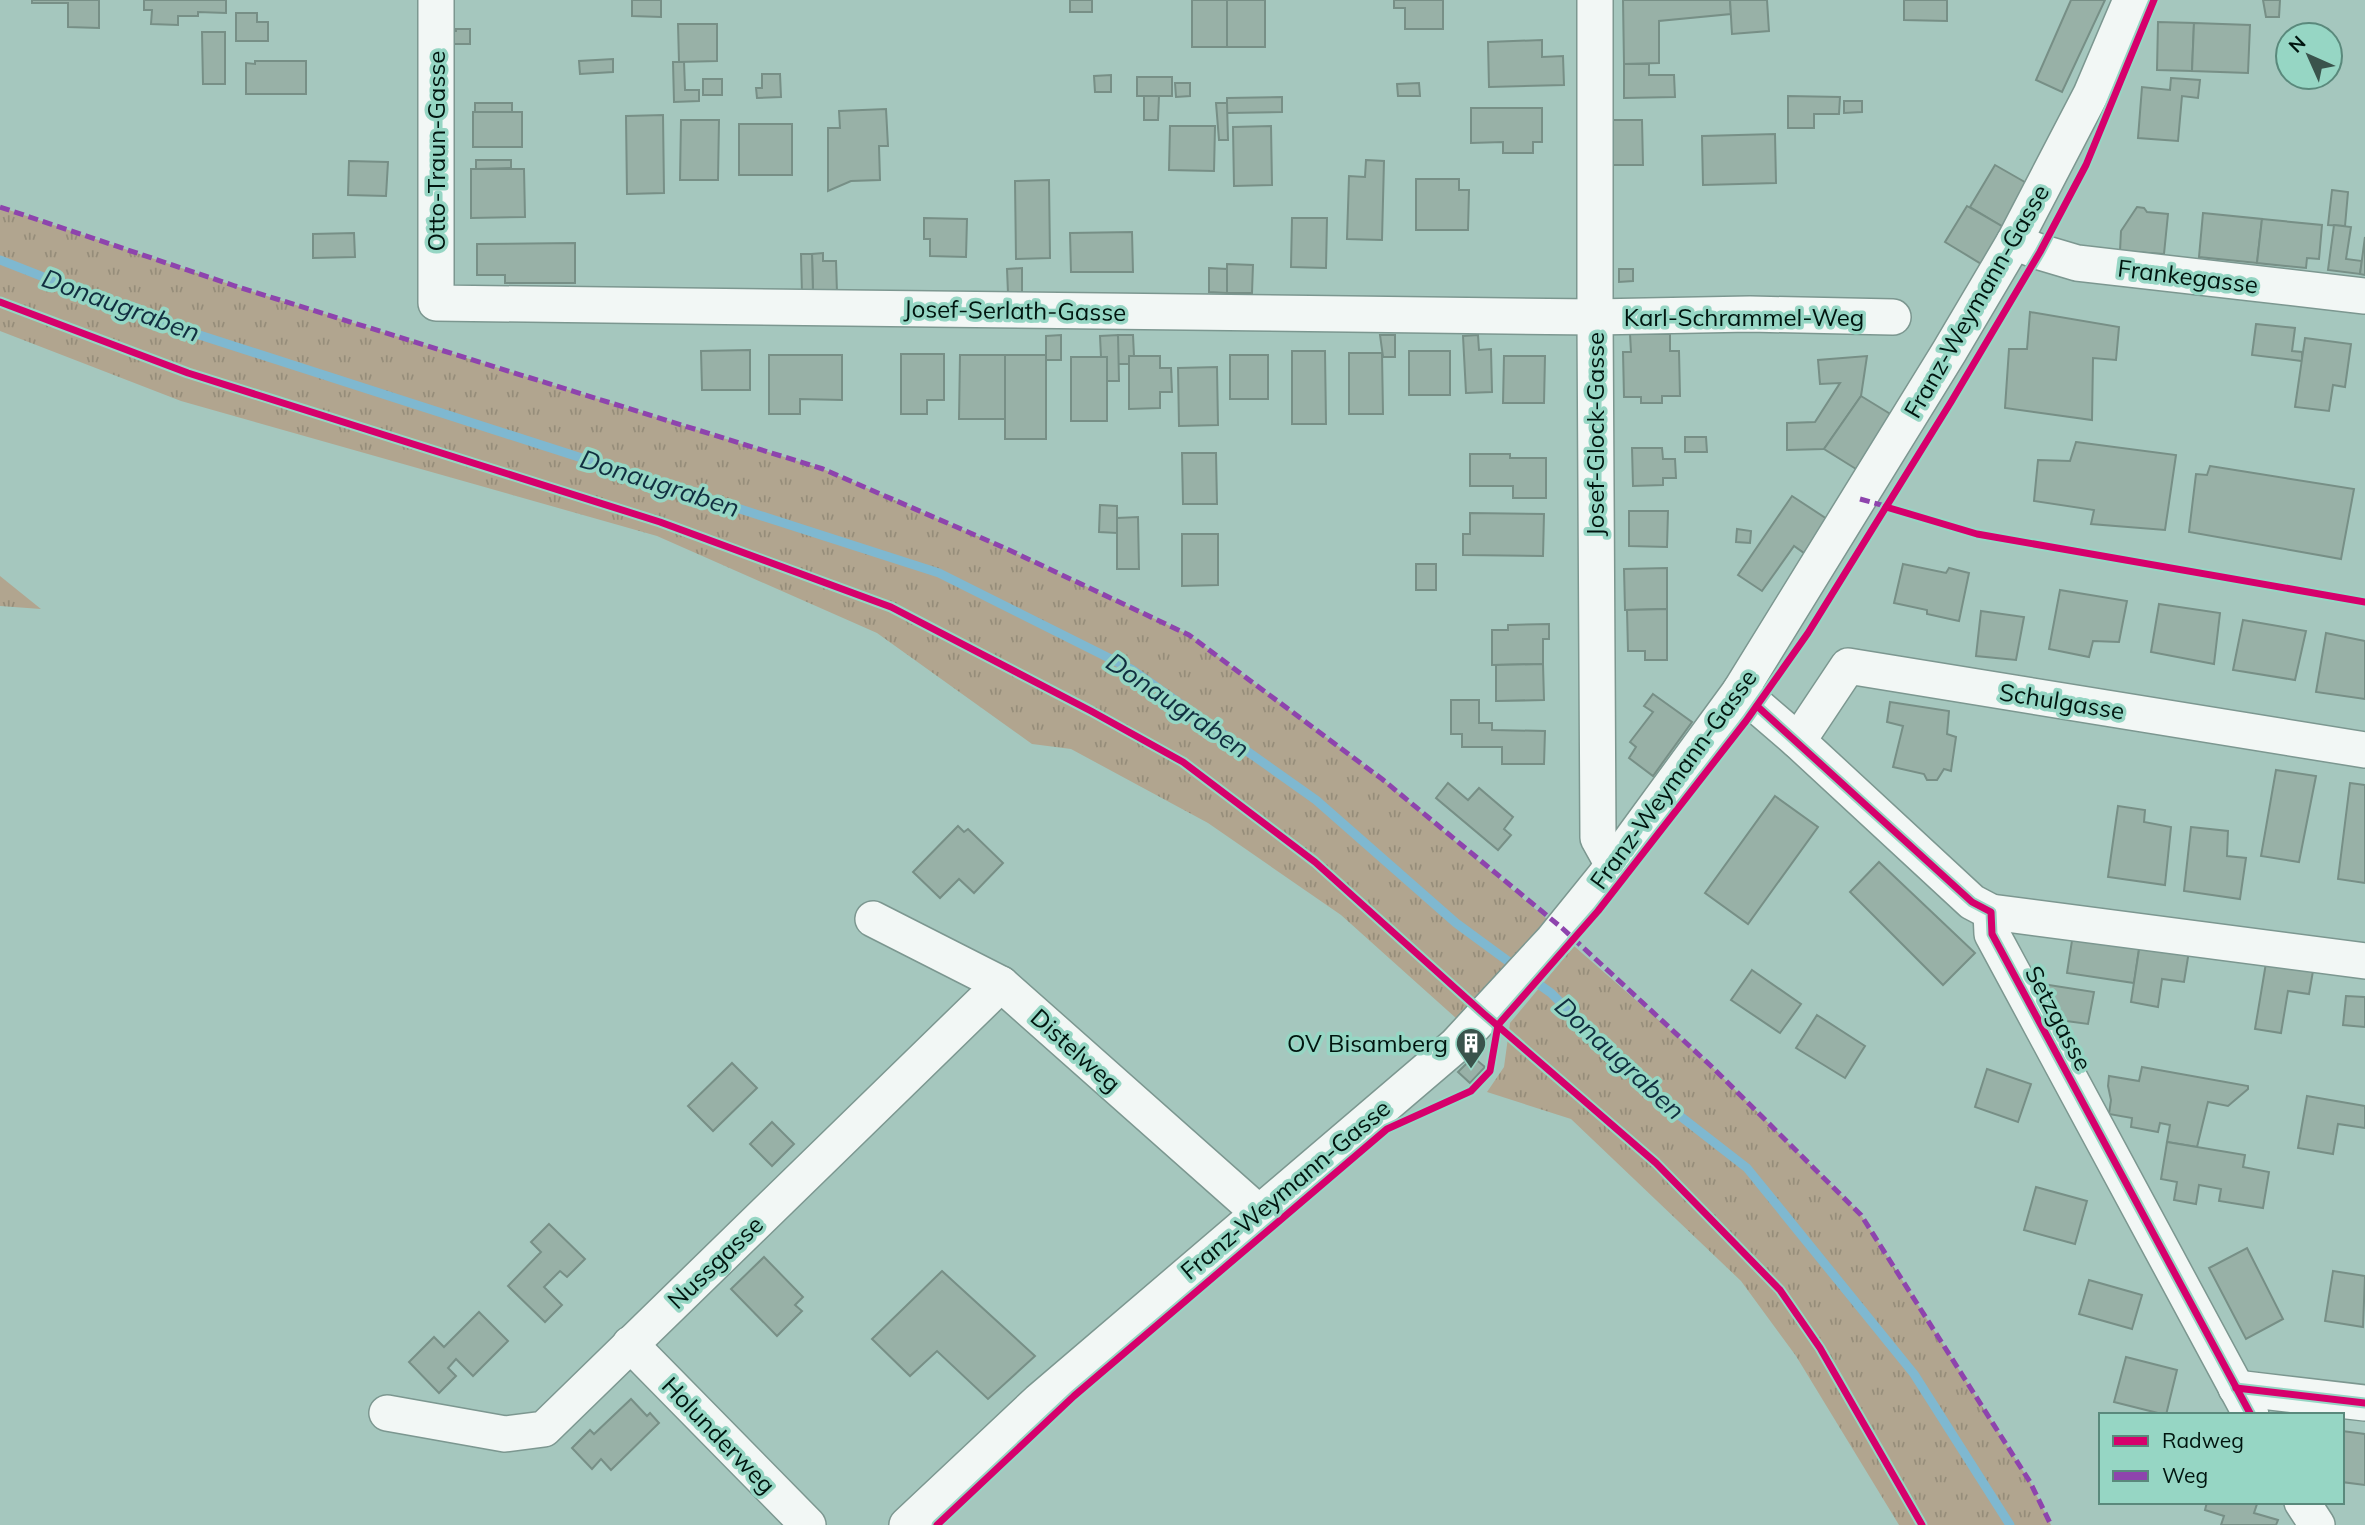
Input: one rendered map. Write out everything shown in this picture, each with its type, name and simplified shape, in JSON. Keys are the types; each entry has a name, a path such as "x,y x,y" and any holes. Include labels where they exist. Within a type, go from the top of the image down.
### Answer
{"street":[{"name":"Otto-Traun-Gasse","path":"436,0 436,303"},
{"name":"Josef-Glock-Gasse","path":"1595,0 1598,838 1613,865"},
{"name":"Franz-Weymann-Gasse","path":"906,1525 1039,1401 1456,1045 1553,940 1613,865 1740,691 1860,499 2014,242 2091,94 2131,0"},
{"name":"Frankegasse","path":"2014,242 2077,263 2365,296"},
{"name":"Josef-Serlath-Gasse","path":"436,303 1595,317"},
{"name":"Karl-Schrammel-Weg","path":"1595,317 1750,314 1893,317"},
{"name":"Schulgasse","path":"1798,741 1848,667 2365,750"},
{"path":"1740,691 1972,902 1992,912 2365,961"},
{"name":"Setzgasse","path":"1992,912 1992,934 2244,1401"},
{"name":"Distelweg","path":"873,919 1001,984 1258,1212"},
{"name":"Nussgasse","path":"387,1413 505,1434 544,1429 1001,984"},
{"name":"Holunderweg","path":"630,1344 808,1525"},
{"path":"2244,1401 2365,1403"},
{"path":"2303,1504 2317,1525"}],"green space":[{"path":"0,207 235,286 823,469 1007,549 1189,635 1382,779 1548,920 1457,1019 1341,915 1208,823 1071,749 1032,744 877,633 657,536 181,401 0,331"},
{"path":"0,576 41,609 0,606"},
{"path":"1574,946 1710,1065 1861,1215 2030,1482 2051,1525 1899,1525 1796,1356 1741,1281 1571,1119 1487,1092 1504,1067 1510,1023"}],"building":[{"path":"32,0 99,0 99,28 68,27 68,3 32,3"},
{"path":"144,0 226,0 226,13 198,12 198,16 178,16 178,25 151,24 152,10 144,10"},
{"path":"632,0 661,0 661,17 632,16"},
{"path":"1070,0 1092,0 1092,12 1070,12"},
{"path":"1192,0 1227,0 1227,47 1192,47"},
{"path":"1227,0 1265,0 1265,47 1227,47"},
{"path":"1394,0 1443,0 1443,29 1405,29 1405,8 1394,8"},
{"path":"1623,0 1730,0 1731,14 1659,21 1659,63 1624,64"},
{"path":"1730,0 1767,0 1769,31 1732,34"},
{"path":"1904,0 1947,0 1947,21 1904,20"},
{"path":"2071,0 2105,0 2062,92 2036,80"},
{"path":"2263,0 2280,0 2279,17 2266,17"},
{"path":"236,13 257,13 257,22 268,22 268,41 236,41"},
{"path":"2158,22 2194,23 2192,71 2157,70"},
{"path":"2194,23 2250,25 2248,73 2192,71"},
{"path":"678,24 717,24 717,61 679,62"},
{"path":"470,29 470,44 451,44 451,31"},
{"path":"202,32 225,32 225,84 203,84"},
{"path":"1542,40 1542,57 1563,56 1564,85 1489,87 1488,42"},
{"path":"613,59 613,72 580,74 579,61"},
{"path":"255,61 306,61 306,94 246,94 246,63 255,64"},
{"path":"673,62 684,62 685,90 699,90 699,101 674,102"},
{"path":"1624,64 1649,64 1649,75 1674,75 1675,97 1624,98"},
{"path":"762,74 780,74 781,97 757,98 756,88 762,88"},
{"path":"1111,75 1111,92 1095,92 1094,76"},
{"path":"1137,77 1172,77 1172,96 1137,96"},
{"path":"2171,78 2200,80 2198,98 2182,96 2178,141 2138,138 2142,87 2170,90"},
{"path":"703,79 722,79 722,95 703,95"},
{"path":"1175,83 1190,83 1190,96 1176,97"},
{"path":"1419,83 1420,96 1398,96 1397,84"},
{"path":"1144,96 1159,96 1158,120 1144,120"},
{"path":"1788,96 1840,97 1839,114 1814,114 1814,128 1788,128"},
{"path":"1282,97 1282,112 1227,113 1227,98"},
{"path":"1844,101 1862,101 1862,112 1844,113"},
{"path":"475,103 512,103 512,112 475,112"},
{"path":"1216,103 1227,103 1228,140 1219,140"},
{"path":"1471,108 1542,108 1542,142 1533,142 1533,153 1503,153 1503,142 1471,143"},
{"path":"886,109 888,146 879,146 880,180 851,181 828,191 828,128 840,128 839,111"},
{"path":"473,112 522,112 522,147 473,147"},
{"path":"663,115 664,193 627,194 626,116"},
{"path":"681,120 719,120 718,180 680,180"},
{"path":"1612,120 1642,120 1643,165 1613,165"},
{"path":"739,124 792,124 792,175 739,175"},
{"path":"1170,126 1215,126 1214,171 1169,170"},
{"path":"1271,126 1272,185 1234,186 1233,127"},
{"path":"1775,134 1776,183 1703,185 1702,136"},
{"path":"476,160 511,160 511,168 476,169"},
{"path":"1366,160 1384,161 1382,240 1347,239 1349,176 1365,177"},
{"path":"349,161 388,162 386,196 348,195"},
{"path":"1995,165 2030,185 2005,228 1970,207"},
{"path":"471,169 524,169 525,217 471,218"},
{"path":"1416,179 1459,179 1459,190 1469,190 1468,230 1416,230"},
{"path":"1049,180 1050,258 1016,259 1015,181"},
{"path":"2332,190 2348,192 2345,226 2328,225"},
{"path":"1967,206 2005,228 1983,265 1945,242"},
{"path":"2137,207 2144,208 2147,212 2168,214 2164,254 2120,251 2121,231"},
{"path":"2203,213 2262,219 2257,263 2199,257"},
{"path":"924,218 967,219 966,257 930,256 930,239 924,239"},
{"path":"1292,218 1327,218 1326,268 1291,267"},
{"path":"2262,219 2322,225 2319,259 2307,258 2306,268 2257,263"},
{"path":"2334,225 2351,227 2346,259 2362,261 2360,274 2328,270"},
{"path":"1132,232 1133,272 1071,272 1070,233"},
{"path":"354,233 355,257 313,258 313,234"},
{"path":"2365,237 2365,275 2360,274"},
{"path":"575,243 575,283 505,283 505,275 477,275 477,244"},
{"path":"823,253 823,261 836,261 837,293 813,293 812,254"},
{"path":"801,254 812,254 813,293 802,294"},
{"path":"1227,264 1253,265 1252,293 1227,293"},
{"path":"1022,268 1022,293 1008,293 1007,269"},
{"path":"1209,268 1227,269 1227,293 1209,292"},
{"path":"1619,269 1633,269 1633,281 1619,282"},
{"path":"2030,312 2119,327 2116,360 2093,358 2092,420 2005,408 2009,349 2027,349"},
{"path":"2256,324 2295,328 2292,351 2302,352 2302,361 2252,355"},
{"path":"1630,334 1670,334 1670,351 1679,351 1680,396 1662,396 1662,403 1641,403 1641,397 1624,397 1623,352 1631,352"},
{"path":"1061,335 1061,360 1046,360 1046,336"},
{"path":"1118,335 1133,335 1134,356 1129,356 1129,364 1118,364"},
{"path":"1118,335 1119,381 1107,381 1107,357 1101,357 1100,336"},
{"path":"1380,335 1395,335 1395,357 1383,357"},
{"path":"1478,335 1479,350 1491,349 1492,392 1466,393 1463,336"},
{"path":"2305,338 2351,344 2345,387 2333,385 2329,411 2295,407"},
{"path":"750,350 750,390 702,390 701,351"},
{"path":"1292,351 1325,351 1326,424 1292,424"},
{"path":"1409,351 1450,351 1450,395 1409,395"},
{"path":"1349,353 1382,353 1383,414 1349,414"},
{"path":"901,354 944,354 944,400 927,400 927,414 901,414"},
{"path":"769,355 842,355 842,400 800,399 800,414 769,414"},
{"path":"960,355 1005,355 1005,419 959,419"},
{"path":"1005,355 1046,355 1046,439 1005,439"},
{"path":"1230,355 1268,355 1268,399 1230,399"},
{"path":"1129,356 1160,356 1160,368 1171,368 1172,392 1160,392 1160,408 1129,409"},
{"path":"1504,356 1545,356 1544,403 1503,403"},
{"path":"1867,356 1861,396 1824,449 1787,450 1787,423 1815,422 1840,383 1820,384 1818,360"},
{"path":"1071,357 1107,357 1107,421 1071,421"},
{"path":"1217,367 1218,425 1179,426 1178,368"},
{"path":"1861,396 1892,415 1856,469 1824,449"},
{"path":"1685,437 1706,437 1707,452 1685,452"},
{"path":"2076,442 2176,455 2165,530 2091,524 2094,510 2034,501 2038,460 2070,461"},
{"path":"1632,448 1662,448 1663,459 1675,459 1676,478 1663,478 1663,485 1633,486"},
{"path":"1182,453 1216,453 1217,504 1183,504"},
{"path":"1470,454 1510,454 1510,458 1546,458 1546,498 1513,498 1513,486 1470,486"},
{"path":"2210,466 2354,489 2341,559 2189,532 2196,474 2207,475"},
{"path":"1792,496 1827,519 1804,553 1794,546 1762,591 1738,575"},
{"path":"1100,505 1117,506 1117,533 1099,532"},
{"path":"1629,511 1668,511 1667,547 1629,546"},
{"path":"1470,513 1544,514 1543,556 1463,555 1463,534 1470,534"},
{"path":"1138,517 1139,569 1117,569 1117,518"},
{"path":"1737,529 1751,531 1750,543 1736,542"},
{"path":"1182,534 1218,534 1218,585 1182,586"},
{"path":"1416,564 1436,564 1436,590 1416,590"},
{"path":"1903,564 1946,573 1949,568 1969,573 1959,621 1894,603"},
{"path":"1667,568 1667,609 1625,610 1624,569"},
{"path":"2060,590 2127,601 2119,642 2093,641 2089,657 2049,649"},
{"path":"2159,604 2220,613 2214,664 2151,652"},
{"path":"1667,609 1667,660 1645,660 1645,651 1628,651 1627,610"},
{"path":"1981,611 2024,617 2016,660 1976,656"},
{"path":"2243,620 2306,631 2295,680 2233,670"},
{"path":"1549,624 1549,639 1543,639 1543,664 1492,665 1492,630 1508,630 1508,625"},
{"path":"2326,633 2365,641 2365,699 2316,692"},
{"path":"1543,664 1544,700 1496,701 1496,665"},
{"path":"1653,694 1692,722 1653,776 1629,758 1636,747 1630,742 1653,712 1644,706"},
{"path":"1451,700 1479,700 1479,723 1492,723 1492,730 1545,731 1544,764 1502,764 1502,747 1462,747 1462,734 1451,734"},
{"path":"1890,702 1949,711 1947,734 1956,737 1951,771 1944,769 1937,780 1927,780 1924,774 1893,767 1903,726 1887,722"},
{"path":"2276,770 2316,776 2299,862 2261,856"},
{"path":"1448,783 1468,800 1479,788 1513,817 1504,829 1511,835 1498,850 1436,798"},
{"path":"2350,783 2365,785 2365,883 2338,879"},
{"path":"1775,796 1818,827 1748,924 1705,893"},
{"path":"2118,806 2145,810 2144,822 2171,827 2165,885 2108,877"},
{"path":"958,826 964,832 968,829 1003,863 974,893 959,879 940,898 913,872"},
{"path":"2191,827 2228,831 2227,856 2246,858 2240,899 2184,891"},
{"path":"1879,862 1975,953 1943,985 1850,892"},
{"path":"2073,934 2140,943 2134,983 2067,973"},
{"path":"2140,943 2189,951 2184,982 2162,979 2158,1007 2131,1002"},
{"path":"2266,963 2313,971 2309,994 2288,991 2281,1033 2255,1029"},
{"path":"1752,970 1801,1004 1780,1033 1731,1000"},
{"path":"2036,983 2094,992 2088,1024 2059,1020"},
{"path":"2346,996 2365,997 2365,1027 2343,1025"},
{"path":"1817,1015 1865,1046 1845,1078 1796,1048"},
{"name":"OV Bisamberg","path":"1473,1057 1485,1067 1470,1083 1458,1072"},
{"path":"732,1063 757,1088 713,1131 688,1106"},
{"path":"2142,1067 2248,1086 2248,1089 2228,1106 2208,1102 2197,1147 2167,1142 2170,1125 2160,1123 2158,1132 2131,1127 2132,1118 2109,1114 2109,1076 2139,1081"},
{"path":"1987,1069 2031,1084 2018,1122 1975,1107"},
{"path":"2307,1096 2365,1106 2365,1128 2338,1124 2333,1154 2298,1148"},
{"path":"772,1122 794,1144 772,1166 750,1144"},
{"path":"2167,1142 2245,1155 2243,1167 2269,1172 2263,1208 2219,1201 2221,1189 2199,1185 2196,1204 2174,1200 2177,1182 2161,1179"},
{"path":"2036,1187 2087,1201 2075,1244 2024,1230"},
{"path":"549,1224 585,1259 567,1277 560,1271 544,1287 562,1305 545,1322 508,1286 541,1252 531,1242"},
{"path":"2247,1248 2283,1319 2246,1339 2209,1268"},
{"path":"764,1257 803,1297 795,1305 802,1311 777,1336 731,1289"},
{"path":"942,1271 1035,1356 988,1399 937,1351 910,1376 872,1339"},
{"path":"2333,1271 2365,1276 2363,1327 2325,1321"},
{"path":"2089,1280 2142,1295 2132,1329 2079,1314"},
{"path":"479,1312 508,1341 473,1376 456,1359 448,1368 456,1376 439,1393 409,1362 434,1337 444,1347"},
{"path":"2126,1357 2177,1370 2166,1413 2114,1402"},
{"path":"631,1399 647,1416 650,1413 659,1423 611,1470 601,1459 592,1469 572,1448 590,1430 594,1434"},
{"path":"2344,1431 2365,1434 2365,1485 2344,1482"},
{"path":"2206,1504 2257,1504 2254,1513 2278,1520 2276,1525 2221,1525 2224,1516 2205,1510"}],"waterway":[{"name":"Donaugraben","path":"0,260 153,320 939,573 1131,669 1316,800 1456,923 1516,967"},
{"name":"Donaugraben","path":"1530,978 1551,993 1653,1095 1747,1168 1914,1374 2010,1525"}],"marked path":[{"path":"0,207 235,286 823,469 1007,549 1189,635 1382,779 1562,928 1710,1065 1861,1215 2030,1482 2051,1525"},
{"path":"1860,499 1892,508"}],"cycle path":[{"path":"937,1525 1074,1396 1387,1129 1471,1091 1490,1071 1498,1025 1598,911 1746,721 1808,633 2040,252 2086,165 2154,0"},
{"path":"0,302 188,373 660,522 891,607 1183,762 1315,862 1484,1014 1656,1163 1780,1290 1820,1348 1922,1525"},
{"path":"1886,507 1977,534 2365,602"},
{"path":"1757,706 1972,902 1991,912 1992,934 2250,1413"},
{"path":"2236,1388 2365,1403"}],"place":[{"name":"OV Bisamberg","path":"1471,1070"}]}
